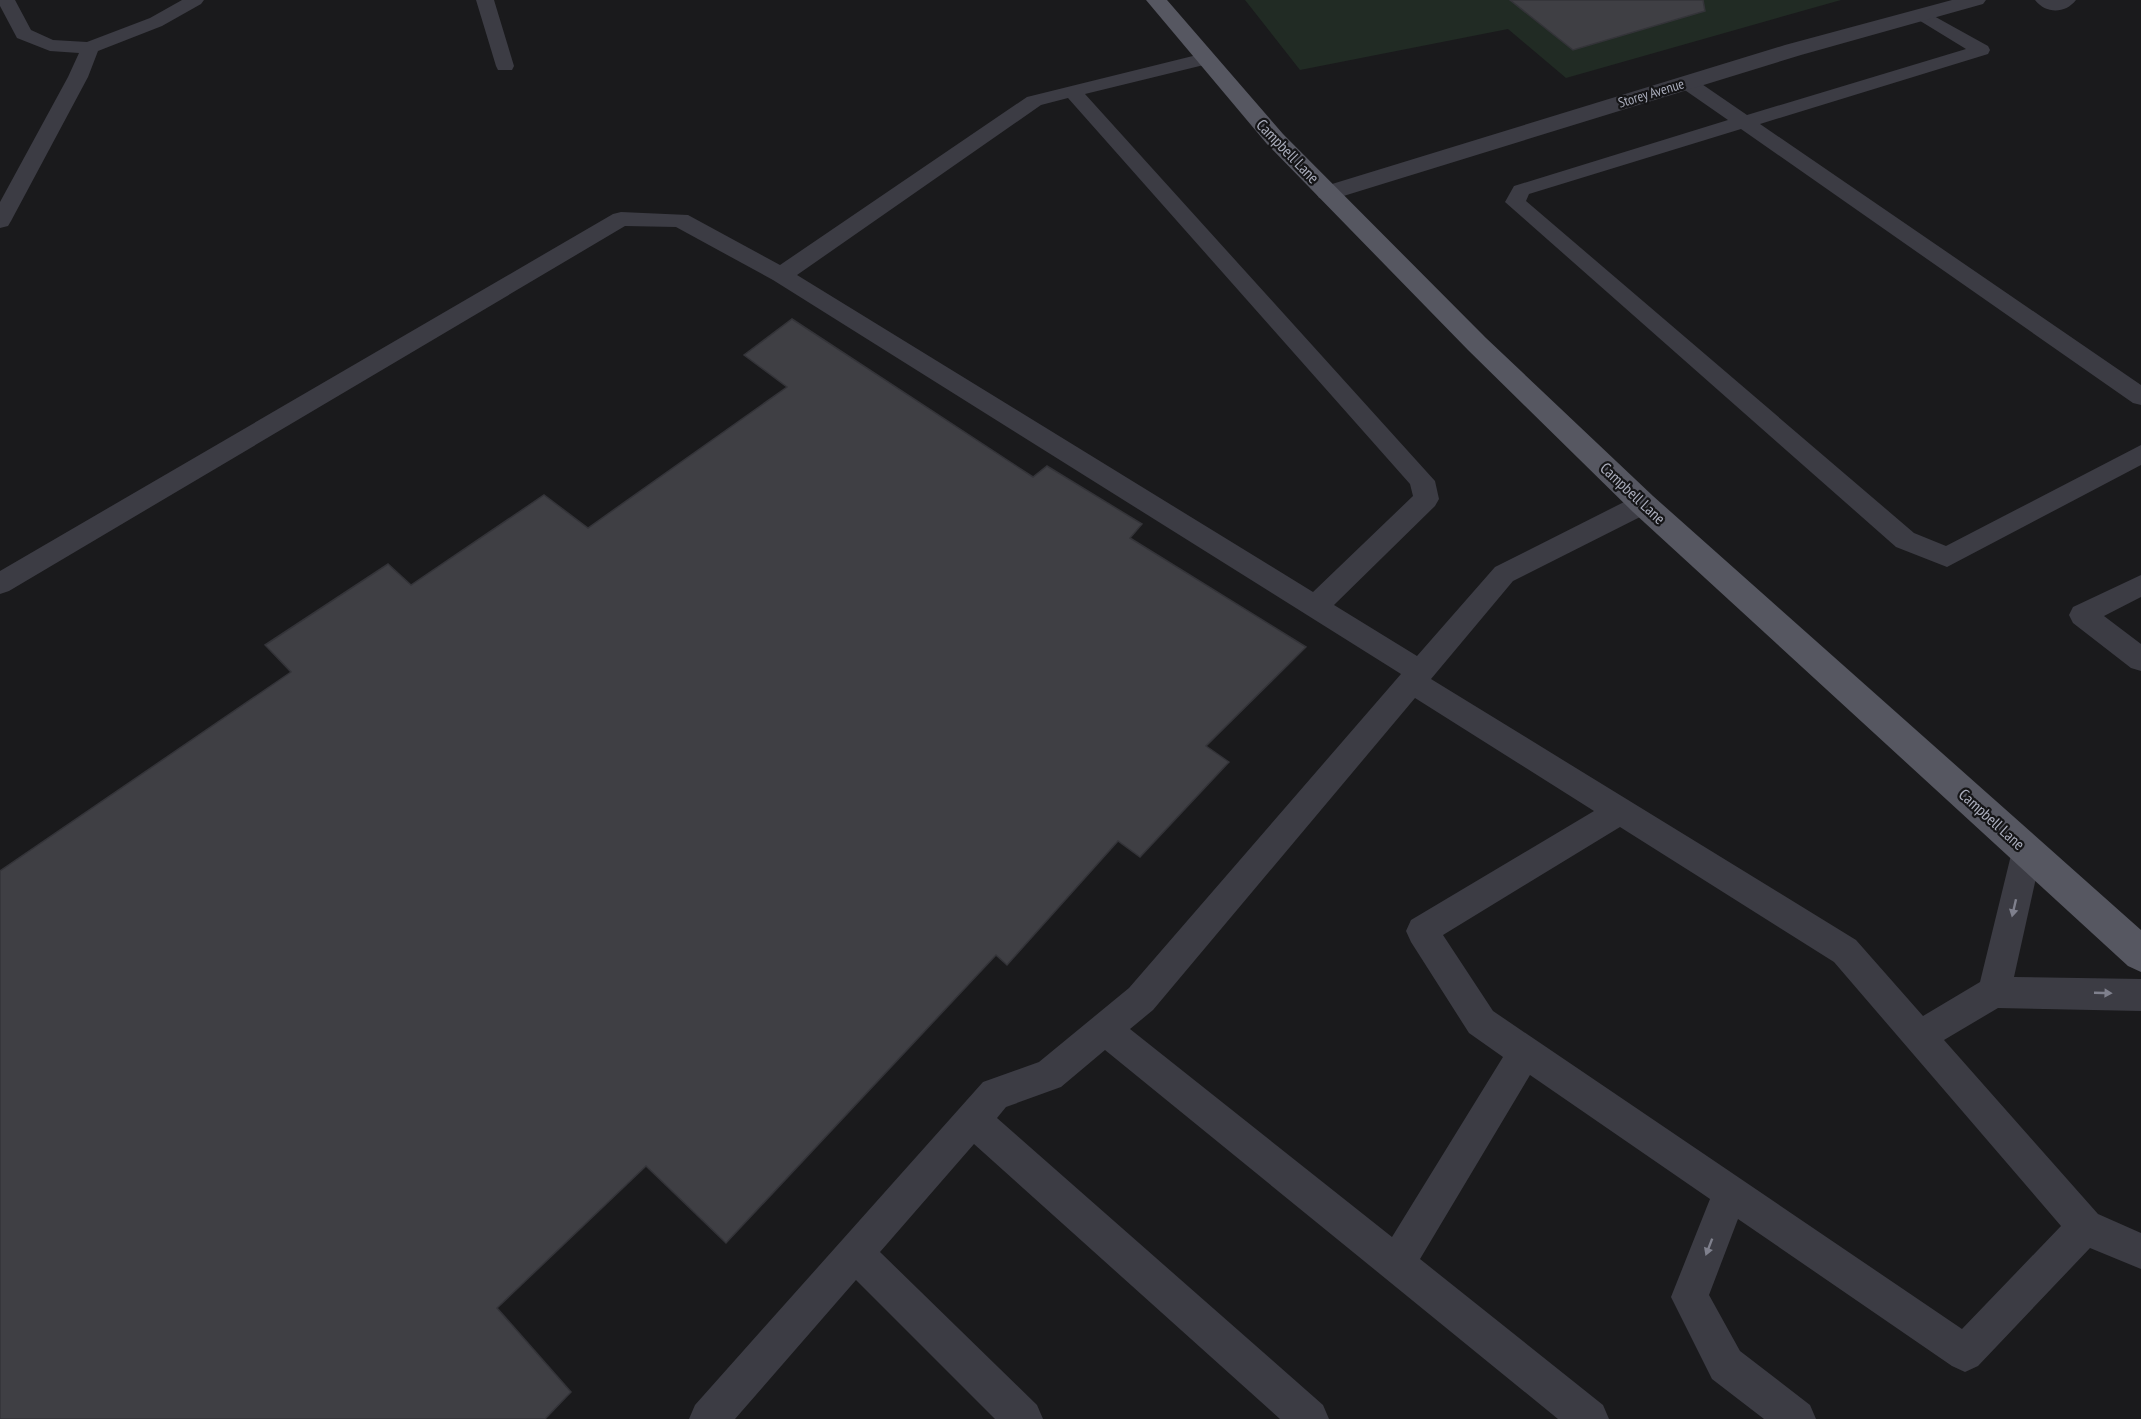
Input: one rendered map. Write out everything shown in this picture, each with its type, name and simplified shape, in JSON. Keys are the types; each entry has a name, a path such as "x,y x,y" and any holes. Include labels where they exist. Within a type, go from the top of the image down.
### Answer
{"main road":[{"name":"Campbell Lane","path":"1156,0 1275,139 1477,344 1643,504 2141,954"}],"street":[{"name":"Storey Avenue","path":"1328,193 1686,82 1976,0"}],"lane":[{"path":"6,0 24,34 50,45 89,48 156,22 195,0"},
{"path":"485,0 505,66"},
{"path":"1923,15 1981,50 1521,190 1515,202 1905,540 1947,557 2141,454"},
{"path":"0,221 78,77 89,48"},
{"path":"781,275 1034,101 1205,59"},
{"path":"1686,82 2141,398"},
{"path":"1072,92 1422,481 1426,500 1314,607"},
{"path":"0,584 621,219 680,220 781,275 1314,607 1620,811 1845,951 2085,1227 2141,1251"},
{"path":"724,1413 854,1253 995,1094 1049,1075 1141,999 1504,574 1643,504"},
{"path":"2141,585 2083,615 2141,660"},
{"path":"1620,811 1422,931 1481,1022 1965,1353 2085,1227"},
{"path":"1994,992 2027,851"},
{"path":"1919,1037 1994,992 2141,995"},
{"path":"1104,1029 1590,1419"},
{"path":"1396,1264 1525,1052"},
{"path":"973,1120 1309,1419"},
{"path":"1730,1192 1690,1297 1726,1365 1796,1419"},
{"path":"854,1253 1023,1419"}],"shaded area":[{"path":"1245,0 1841,0 1566,78 1508,29 1300,70"}],"building":[{"path":"1510,0 1703,0 1705,11 1573,50"},
{"path":"792,319 1033,477 1047,466 1142,524 1130,538 1306,647 1206,746 1229,762 1140,857 1118,841 1007,965 996,955 726,1243 646,1166 497,1308 571,1392 545,1419 0,1419 0,871 291,672 265,645 388,564 411,585 544,495 588,528 787,387 744,355"}]}
